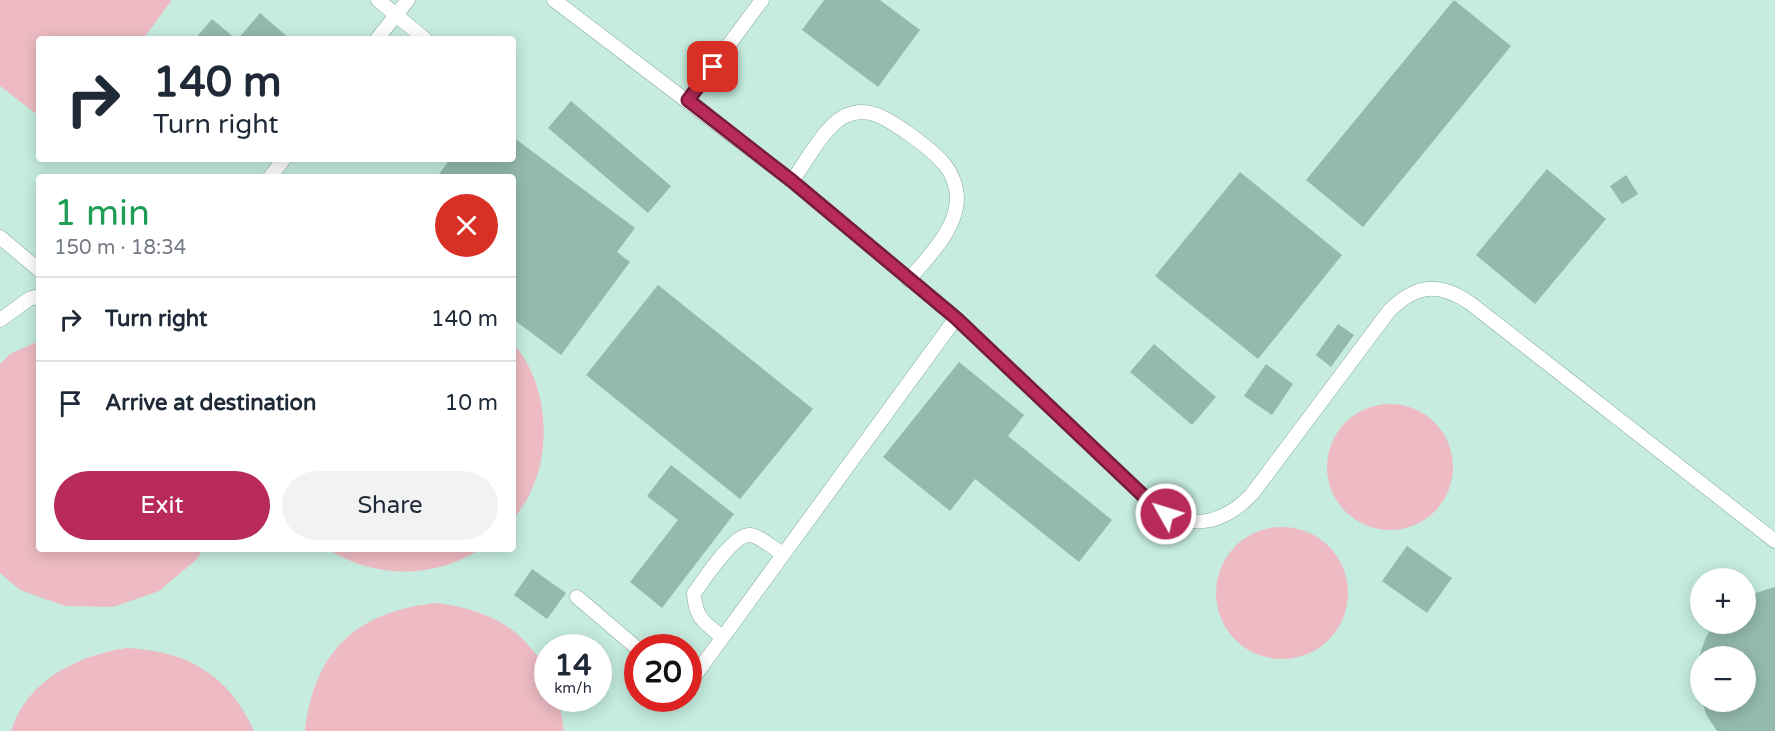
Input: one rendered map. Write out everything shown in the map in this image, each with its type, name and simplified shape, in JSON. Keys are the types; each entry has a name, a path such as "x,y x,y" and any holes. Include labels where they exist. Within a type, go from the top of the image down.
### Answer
{"lane":[{"path":"378,0 422,36"},
{"path":"379,36 408,0"},
{"path":"554,0 792,181 956,318 1151,503 1166,514 1184,520 1203,521 1222,517 1238,507 1252,494 1389,311 1402,298 1419,290 1437,288 1454,293 1470,303 1775,541"},
{"path":"688,100 762,0"},
{"path":"792,181 835,123 845,116 857,113 881,116 934,154 946,166 954,181 957,197 955,213 949,229 909,280"},
{"path":"272,174 282,162"},
{"path":"0,237 36,267"},
{"path":"0,320 29,299 36,297"},
{"path":"702,663 956,318"},
{"path":"722,638 699,618 694,593 732,543 744,536 751,535 783,554"},
{"path":"577,597 624,638"}],"shaded area":[{"path":"0,0 172,0 145,36 36,36 36,114 0,86"},
{"path":"36,342 36,552 201,552 197,559 159,591 113,607 65,606 20,590 0,573 0,364 10,354"},
{"path":"516,347 536,384 542,407 544,431 542,455 536,479 516,515"},
{"path":"1390,404 1414,408 1435,422 1449,443 1453,467 1449,491 1435,512 1414,526 1390,530 1366,526 1345,512 1331,491 1327,467 1331,443 1345,422 1366,408"},
{"path":"1282,527 1307,532 1328,547 1343,568 1348,593 1343,618 1328,639 1307,654 1282,659 1257,654 1236,639 1221,618 1216,593 1221,568 1236,547 1257,532"},
{"path":"333,552 475,552 444,566 404,572 365,566"},
{"path":"437,603 465,608 491,617 514,632 534,652 534,712 561,712 564,731 305,731 310,703 318,678 330,657 344,640 362,626 384,615"},
{"path":"127,648 169,654 204,670 232,695 244,711 254,731 11,731 29,698 57,673 90,657"}],"building":[{"path":"824,0 880,0 920,30 878,87 802,30"},
{"path":"1454,0 1511,46 1363,227 1306,180"},
{"path":"260,13 287,36 241,36"},
{"path":"212,19 232,36 198,36"},
{"path":"571,101 671,186 648,213 548,128"},
{"path":"516,139 635,228 617,252 630,262 561,355 516,321 516,174 439,174 448,162 516,162"},
{"path":"1547,169 1606,219 1535,304 1476,255"},
{"path":"1240,172 1342,255 1258,359 1155,276"},
{"path":"1626,175 1638,194 1622,204 1610,186"},
{"path":"658,285 813,409 740,499 586,375"},
{"path":"1338,324 1354,335 1331,367 1316,355"},
{"path":"1154,344 1216,397 1192,425 1130,372"},
{"path":"959,362 1024,415 1008,436 1112,520 1079,562 975,479 950,511 883,457"},
{"path":"1266,364 1293,384 1272,415 1244,396"},
{"path":"671,465 734,514 662,608 630,582 678,520 647,496"},
{"path":"1407,546 1452,578 1427,613 1382,581"},
{"path":"532,569 566,593 547,619 514,595"},
{"path":"1775,587 1775,731 1717,731 1706,712 1756,712 1756,646 1703,646 1708,634 1756,634 1756,593"}],"route":[{"path":"713,67 688,100 792,181 956,318 1151,503 1166,514"}]}
